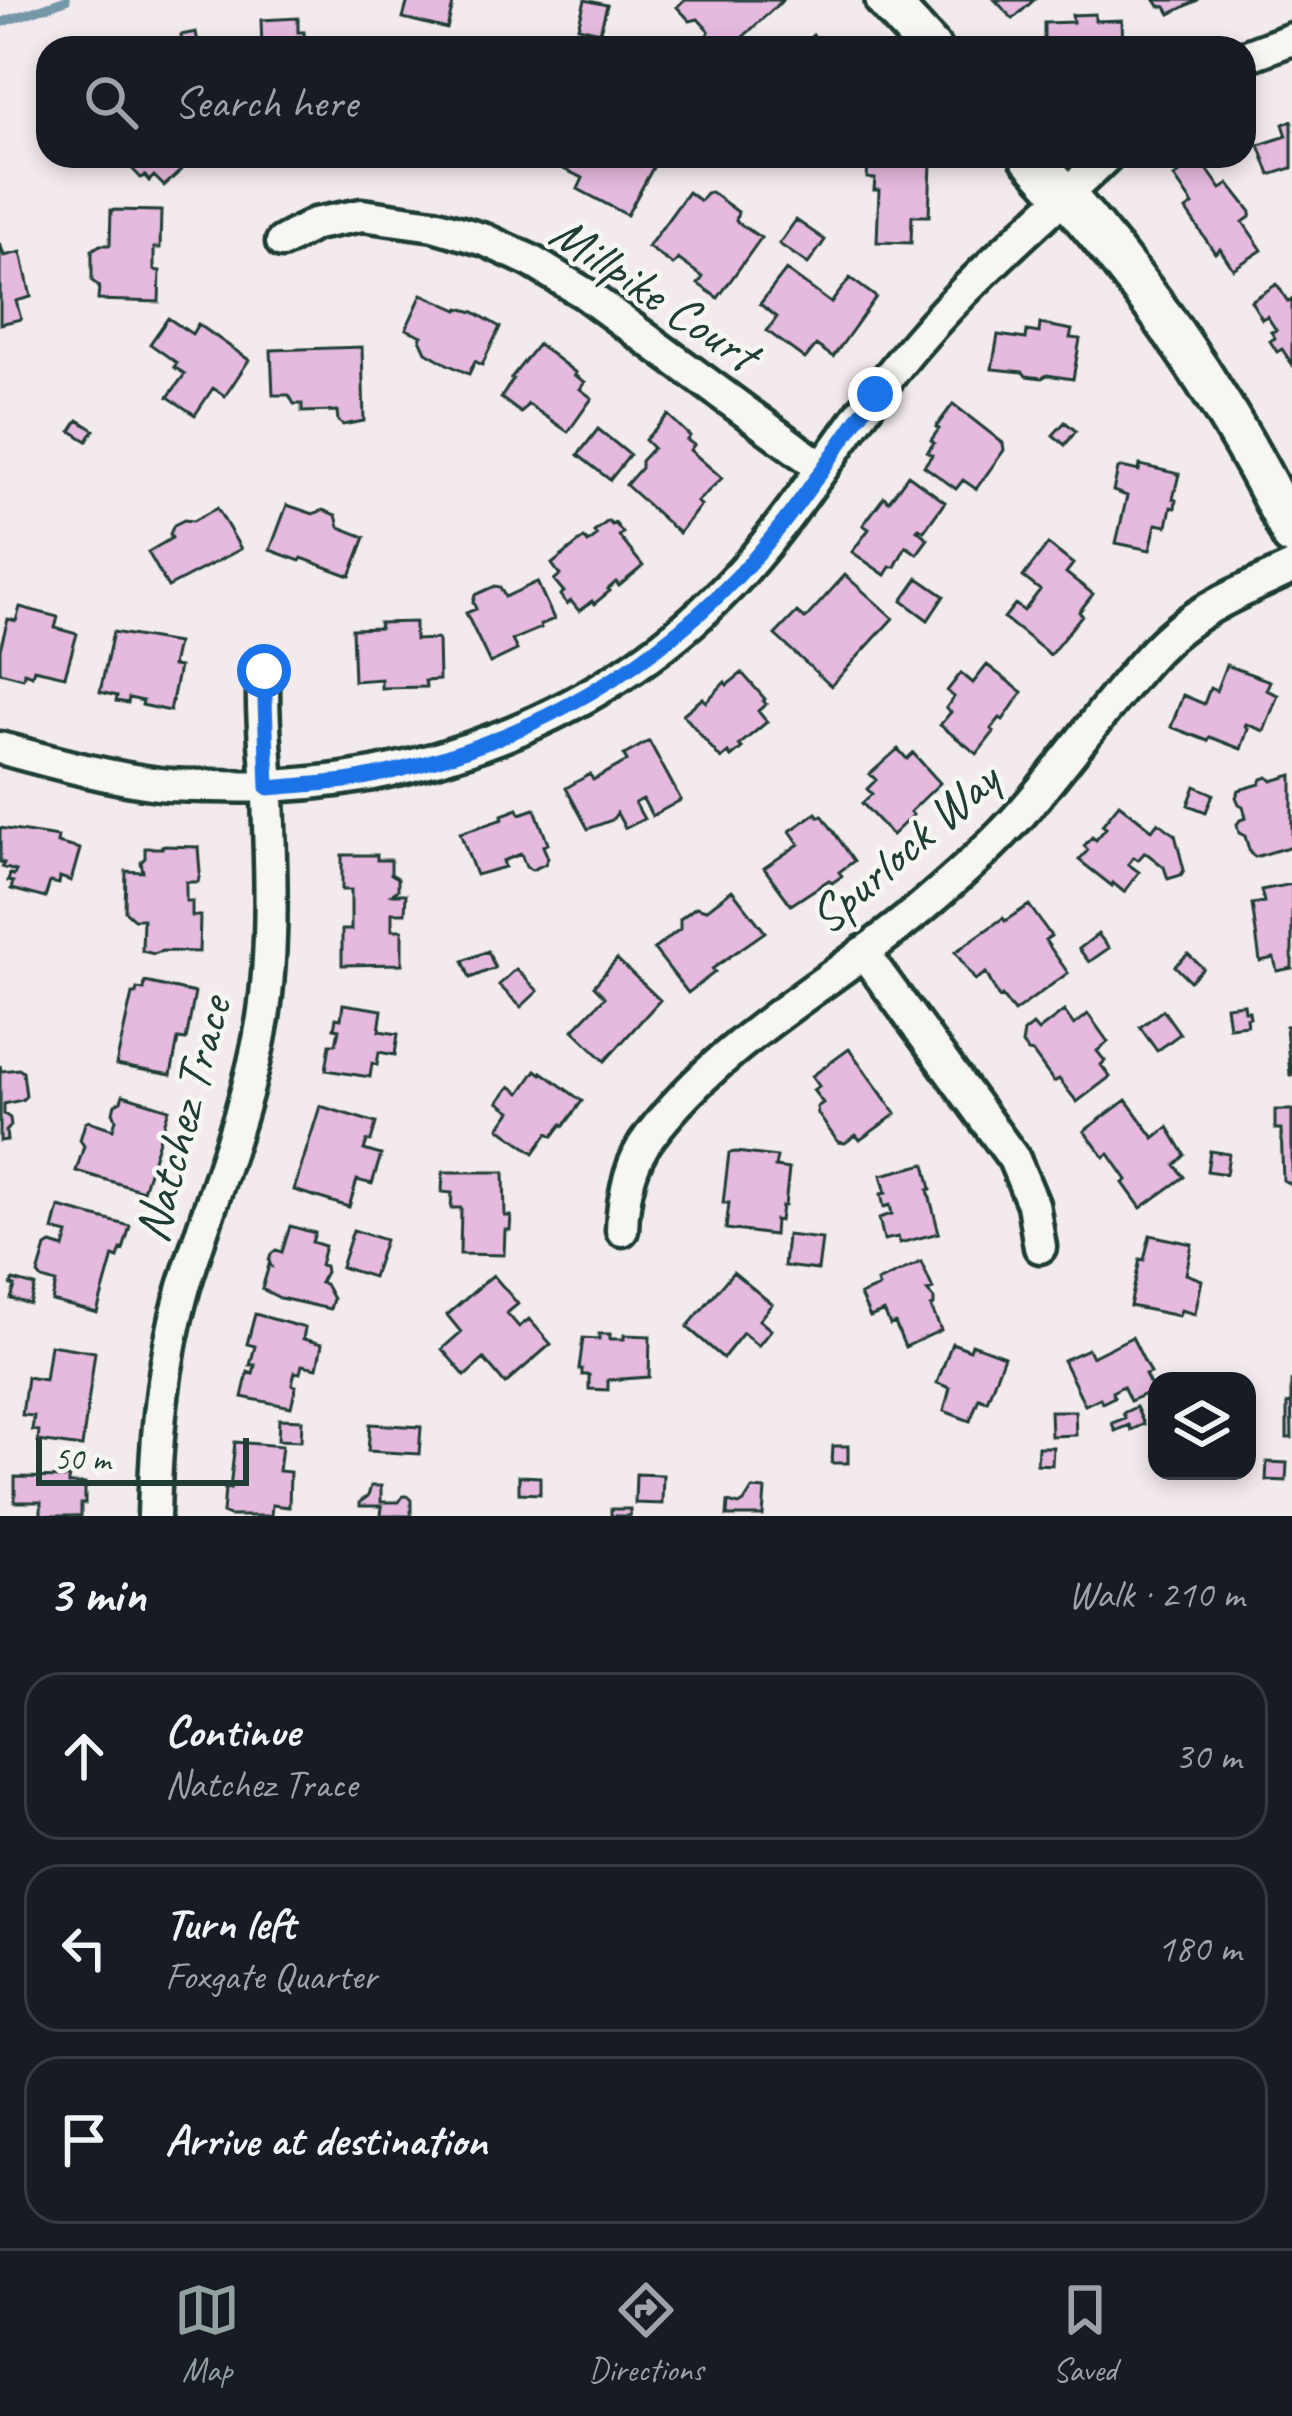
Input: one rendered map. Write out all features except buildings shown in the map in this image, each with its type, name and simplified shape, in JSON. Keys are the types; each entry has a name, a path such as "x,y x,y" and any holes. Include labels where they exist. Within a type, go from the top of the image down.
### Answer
{"street":[{"path":"886,0 919,36"},
{"path":"1256,52 1292,39"},
{"path":"1041,168 1129,268 1196,361 1292,535"},
{"path":"0,748 77,769 161,784 268,788 402,770 489,742 571,705 655,650 714,599 763,548 919,339 1094,168"},
{"name":"Millpike Court","path":"282,242 315,224 362,215 434,225 484,240 584,293 822,468"},
{"name":"Spurlock Way","path":"622,1230 635,1160 681,1098 739,1042 925,905 989,847 1149,656 1180,627 1292,568"},
{"name":"Natchez Trace","path":"154,1516 156,1451 170,1347 182,1294 245,1098 269,966 264,671"},
{"path":"862,952 1014,1159 1033,1204 1040,1247"}],"waterway":[{"path":"0,23 66,0"}],"route":[{"path":"264,671 268,788 402,770 489,742 571,705 655,650 740,574 875,394"}]}
